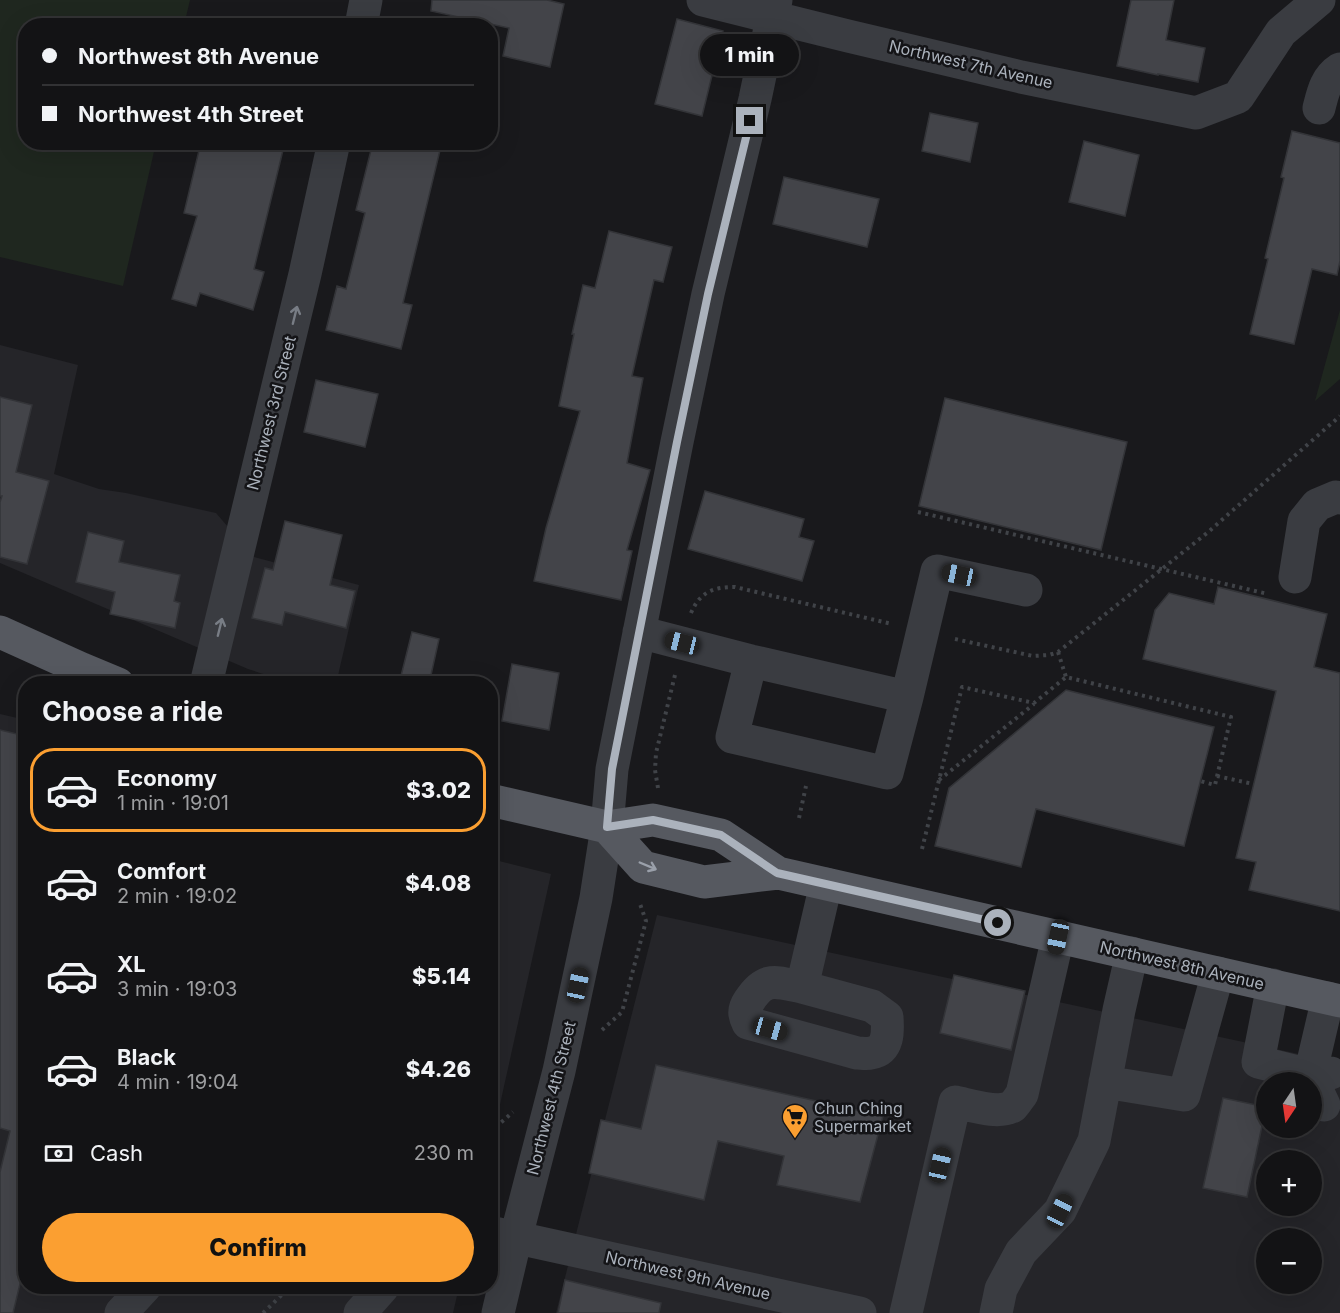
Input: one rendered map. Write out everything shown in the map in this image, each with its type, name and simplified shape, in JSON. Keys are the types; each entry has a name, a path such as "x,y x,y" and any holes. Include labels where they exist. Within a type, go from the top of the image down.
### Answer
{"main road":[{"path":"0,632 99,676"},
{"name":"Northwest 8th Avenue","path":"498,802 607,827 653,820 721,835 777,873"},
{"name":"Northwest 8th Avenue","path":"607,827 643,867 704,882 777,873 1334,999"}],"street":[{"path":"363,18 366,0"},
{"name":"Northwest 7th Avenue","path":"703,0 774,9 1021,76 1196,114 1238,97 1281,32 1319,0"},
{"name":"Northwest 4th Street","path":"498,1313 503,1234 559,1071 596,898 607,827 612,769 677,442 708,294 774,9"},
{"path":"1319,108 1326,84 1340,69"},
{"name":"Northwest 3rd Street","path":"208,676 305,274 332,150"},
{"path":"1282,585 1304,520 1317,505 1336,497 1340,498"},
{"path":"751,661 732,737 887,773 937,571 1026,590"},
{"path":"639,632 907,697"},
{"path":"802,987 826,884"},
{"path":"906,1313 955,1102 1004,1110 1014,1105 1022,1094 1058,937"},
{"path":"996,1313 1001,1289 1021,1252 1060,1211 1094,1141 1132,953"},
{"path":"1105,1082 1185,1095 1218,973"},
{"path":"1273,985 1257,1062 1310,1072"},
{"path":"1321,1072 1334,999"},
{"path":"1322,1084 1324,1105"},
{"name":"Northwest 9th Avenue","path":"503,1234 779,1304 860,1313"},
{"path":"121,1313 139,1294"},
{"path":"360,1313 378,1294"}],"path":[{"path":"918,512 1282,585"},
{"path":"1058,652 1066,677"},
{"path":"939,780 1066,677"},
{"path":"1066,677 1231,717 1215,785 1200,781"},
{"path":"922,849 962,687 1034,704"},
{"path":"1217,776 1253,784"},
{"path":"599,1034 622,1012 646,921 637,896"},
{"path":"498,1125 520,1106"},
{"path":"263,1313 283,1294"}],"shaded area":[{"path":"0,0 190,0 186,18 18,18 18,150 154,150 123,286 0,257"},
{"path":"1340,310 1340,379 1315,401"},
{"path":"0,345 78,365 54,474 99,489 216,513 254,557 359,585 338,676 269,676 248,669 0,563"},
{"path":"0,714 18,718 18,1294 457,1294 453,1313 0,1313"},
{"path":"498,861 551,874 498,1113"},
{"path":"657,915 1340,1063 1340,1313 556,1313"}],"building":[{"path":"432,0 547,0 564,4 550,67 503,56 509,28 498,26 498,18 463,18 431,11"},
{"path":"1131,0 1174,0 1166,40 1205,48 1198,82 1117,66"},
{"path":"677,19 723,31 702,116 655,104"},
{"path":"930,113 978,123 970,162 922,151"},
{"path":"1292,131 1340,143 1340,261 1337,275 1312,269 1294,344 1250,334 1268,259 1265,258 1284,178 1281,177"},
{"path":"1084,141 1139,155 1125,216 1069,202"},
{"path":"199,150 283,150 254,269 264,272 253,310 200,293 196,306 172,299 197,216 184,213"},
{"path":"371,150 440,150 403,303 412,305 401,349 326,330 337,286 346,289 365,213 356,210"},
{"path":"784,177 879,199 867,247 773,224"},
{"path":"609,231 672,247 663,282 654,280 632,376 643,378 627,463 650,470 627,550 632,551 621,600 534,581 546,528 580,411 559,406 574,334 572,334 583,285 595,288"},
{"path":"316,380 378,394 365,447 304,432"},
{"path":"0,397 32,405 16,472 49,481 27,564 0,557 0,502 2,496 0,496"},
{"path":"945,398 1127,442 1101,550 919,506"},
{"path":"705,491 804,519 799,537 814,541 802,581 688,549"},
{"path":"285,521 342,535 330,585 355,591 346,628 285,612 282,625 252,618 265,568 273,570"},
{"path":"88,532 124,541 119,562 180,575 174,601 180,603 175,628 110,614 115,592 76,582"},
{"path":"1218,587 1327,614 1314,667 1340,673 1340,911 1249,890 1256,862 1236,858 1276,691 1143,659 1155,610 1169,593 1214,604"},
{"path":"412,632 439,639 431,676 401,676"},
{"path":"512,664 559,673 549,730 502,721"},
{"path":"1066,690 1214,727 1184,846 1036,809 1021,867 935,846 949,788"},
{"path":"0,730 18,734 18,1292 13,1313 0,1313 0,1172 10,1131 0,1128"},
{"path":"954,975 1025,991 1011,1050 940,1033"},
{"name":"Chun Ching Supermarket","path":"656,1065 883,1116 860,1202 777,1185 784,1156 718,1141 704,1200 589,1173 601,1120 641,1129"},
{"path":"1223,1098 1256,1105 1256,1138 1259,1138 1247,1197 1203,1188"},
{"path":"565,1280 661,1303 659,1313 558,1313"}],"place":[{"name":"Chun Ching Supermarket","path":"795,1140"}],"route":[{"path":"750,121 708,294 677,442 612,769 607,827 653,820 721,835 777,873 998,923"}]}
